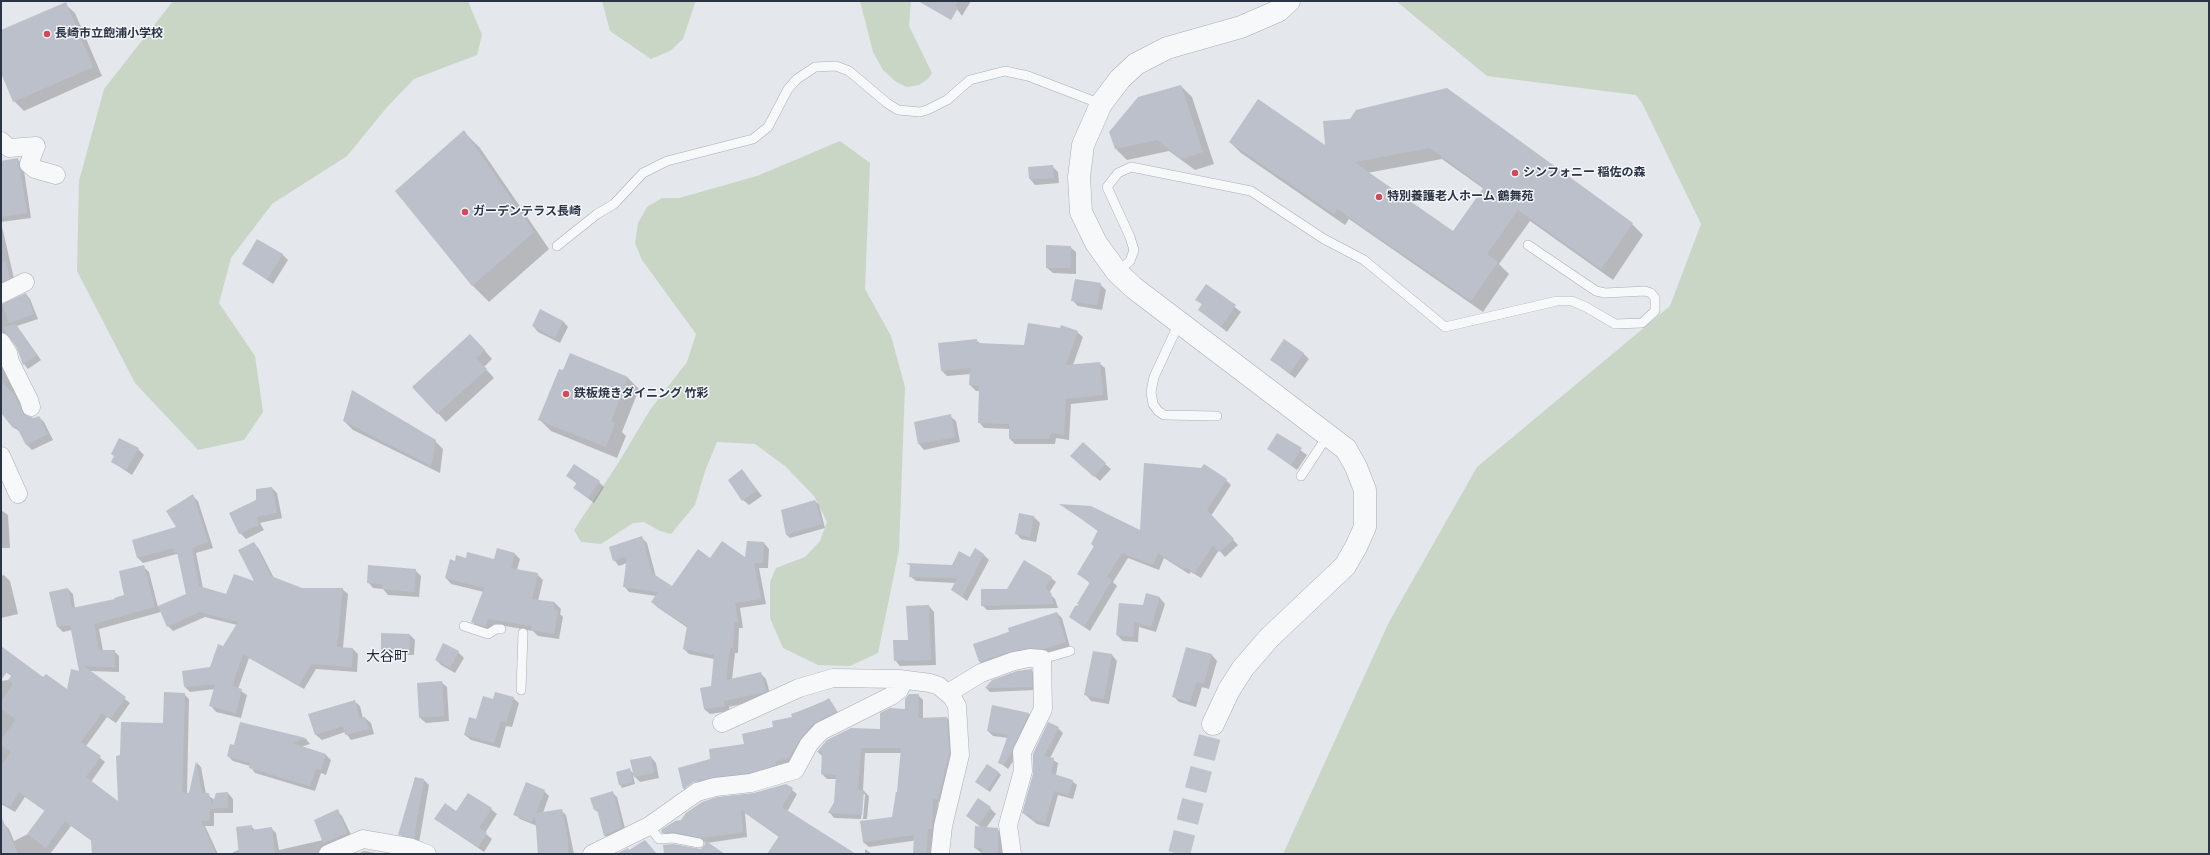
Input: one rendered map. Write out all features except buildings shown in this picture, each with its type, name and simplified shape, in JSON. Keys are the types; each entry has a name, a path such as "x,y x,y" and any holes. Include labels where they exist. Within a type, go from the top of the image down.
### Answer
{"street":[{"path":"1213,724 1228,690 1243,668 1269,638 1345,566 1365,527 1365,490 1356,467 1346,449 1179,323 1134,288 1117,272 1090,232 1081,212 1079,177 1083,145 1101,104 1120,79 1136,64 1167,48 1241,27 1278,11 1290,1"},
{"path":"1,141 9,148 36,146 29,164 35,169 56,175"},
{"path":"1,294 25,282"},
{"path":"1,342 8,353 10,362 26,393 31,407"},
{"path":"1,456 18,494"},
{"path":"948,693 981,673 1014,661 1030,658 1042,659 1043,709 1022,752 1023,771 1008,825 1012,854"},
{"path":"722,723 799,688 824,680 847,677 930,682 939,686 948,693 957,706 959,715 960,755 943,826 940,854"},
{"path":"592,854 649,826 697,792 715,786 751,783 795,770 809,744 821,731 890,696 899,690 904,680"},
{"path":"328,854 363,839 409,847 427,854"}],"lane":[{"path":"557,246 597,214 614,204 643,173 667,161 753,139 768,127 788,89 797,79 815,67 836,66 849,71 887,103 898,110 920,112 927,110 947,100 970,80 1005,71 1028,76 1101,104"},
{"path":"1117,272 1130,261 1134,250 1130,237 1107,187 1118,173 1131,167 1251,191 1324,239 1364,260 1446,326 1558,301 1572,301 1586,307 1615,324 1642,323 1653,315 1656,306 1655,298 1651,293 1645,291 1605,293 1596,291 1528,245"},
{"path":"1179,323 1154,377 1151,392 1153,404 1164,415 1217,416"},
{"path":"1301,476 1328,434"},
{"path":"464,626 488,634 496,629 501,629"},
{"path":"521,690 523,633"},
{"path":"1042,659 1070,651"},
{"path":"649,826 659,839 673,838 699,842"}],"green space":[{"path":"173,1 468,1 482,35 477,55 414,79 388,106 347,156 272,204 231,258 219,303 255,356 263,412 244,440 198,450 135,383 77,271 79,181 104,89"},
{"path":"602,1 698,1 695,3 683,39 670,51 651,59 610,31"},
{"path":"860,1 911,1 909,26 932,73 928,79 919,85 907,87 896,82 883,70 873,52"},
{"path":"1396,1 2209,1 2209,854 1283,854 1389,622 1477,467 1670,306 1701,224 1642,103 1636,95 1487,76"},
{"path":"840,141 870,163 865,289 891,336 905,387 899,550 878,653 850,666 818,665 783,648 770,618 770,582 776,568 805,557 820,541 827,522 814,496 785,466 755,444 717,442 705,471 695,505 671,534 660,531 644,522 633,523 601,544 581,542 574,530 617,465 650,410 687,362 696,334 642,260 635,243 638,223 647,207 662,198 679,198 757,176"}],"tunnel":[{"path":"1179,854 1213,724"}],"place":[{"name":"長崎市立飽浦小学校","path":"47,34"},
{"name":"シンフォニー 稲佐の森","path":"1515,173"},
{"name":"特別養護老人ホーム 鶴舞苑","path":"1379,197"},
{"name":"ガーデンテラス長崎","path":"465,212"},
{"name":"鉄板焼きダイニング 竹彩","path":"566,394"}],"district":[{"name":"大谷町","path":"387,657"}]}
